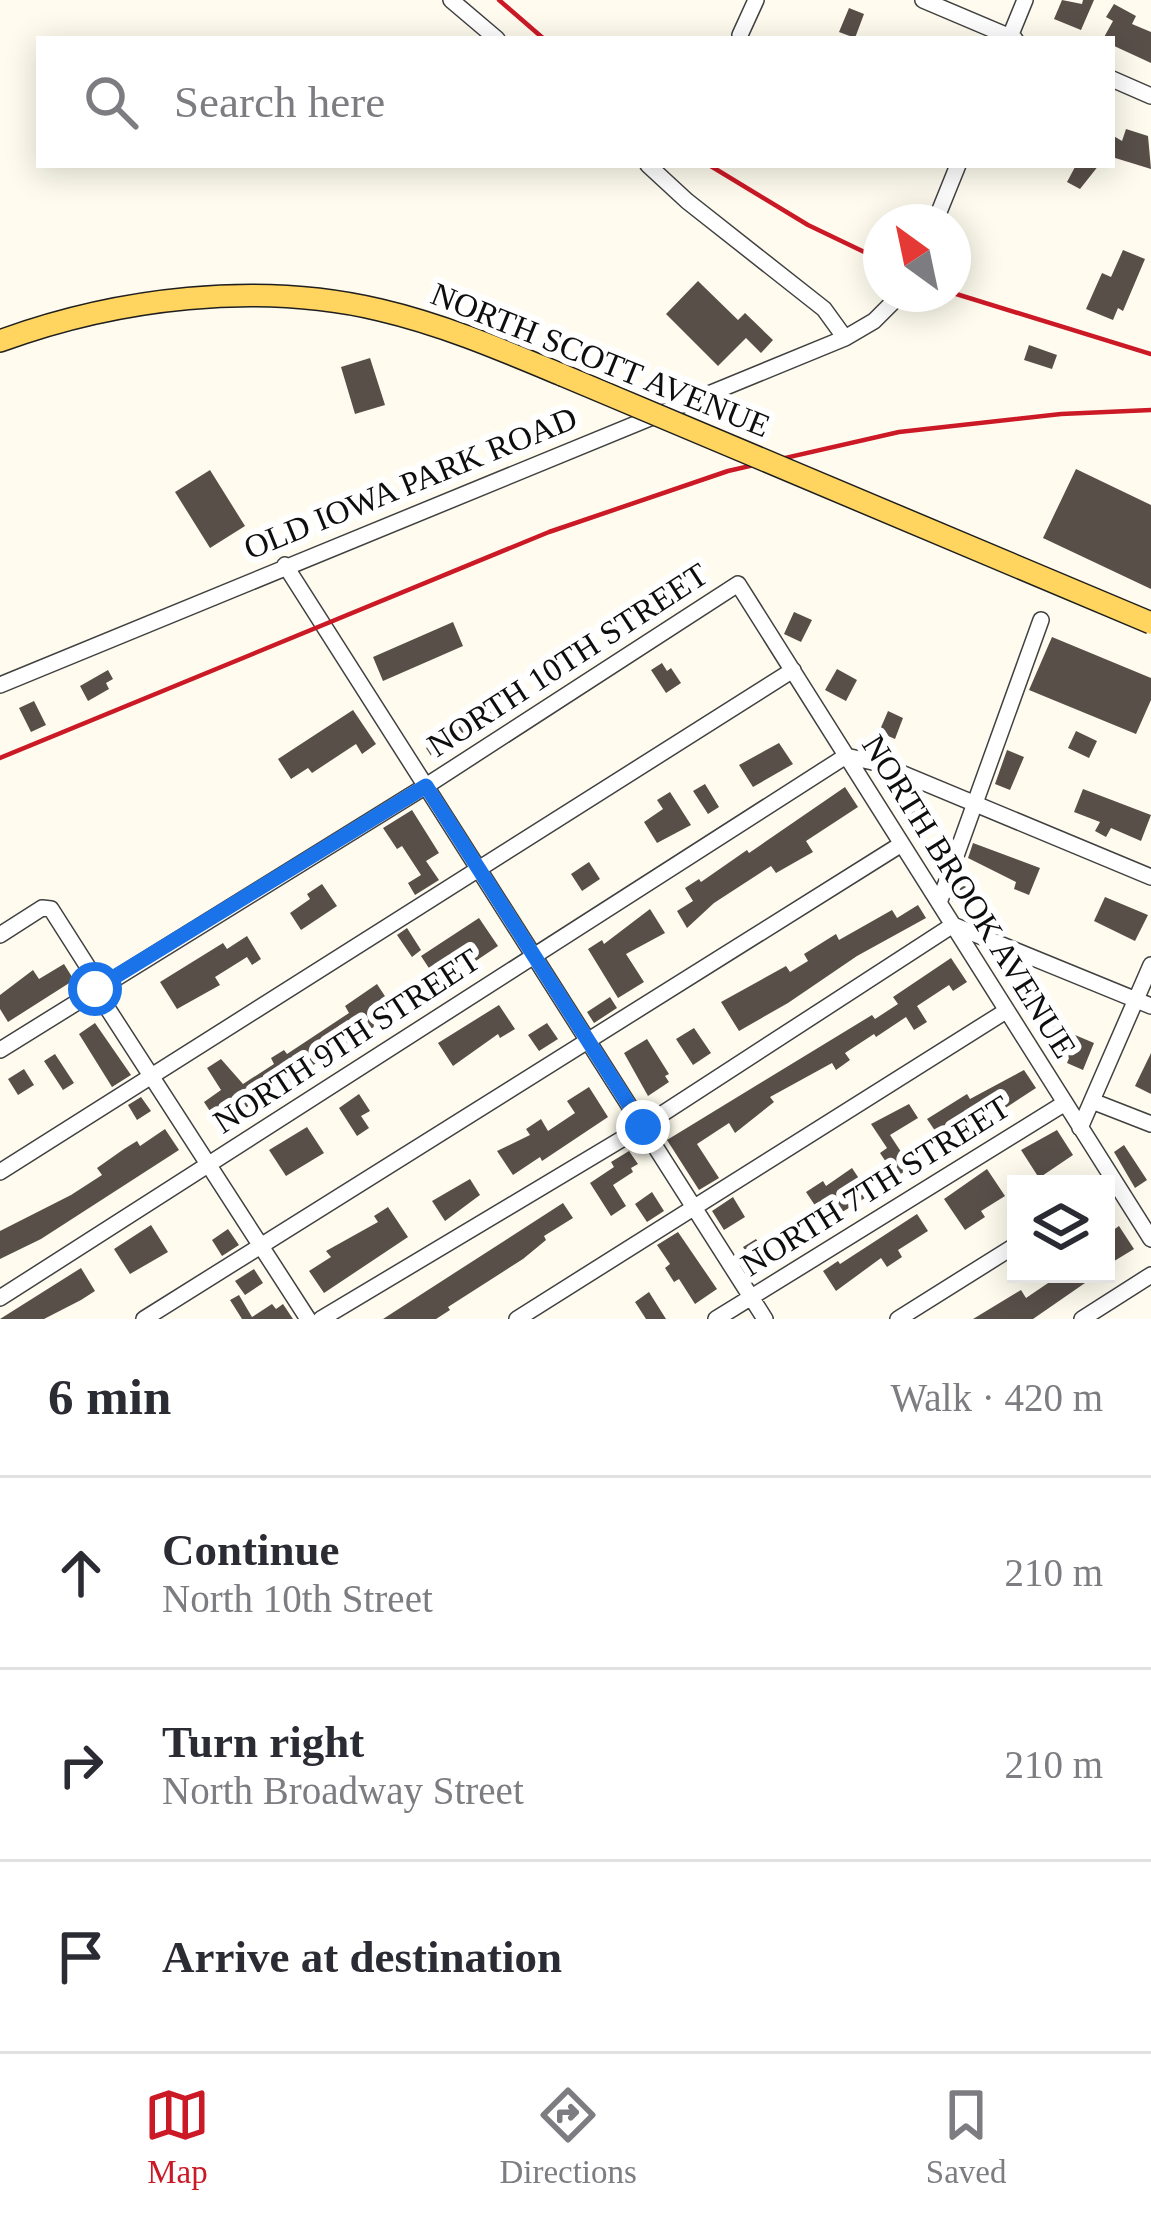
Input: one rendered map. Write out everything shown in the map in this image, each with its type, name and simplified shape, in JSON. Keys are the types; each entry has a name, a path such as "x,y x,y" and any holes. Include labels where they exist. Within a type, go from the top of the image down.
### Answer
{"main road":[{"name":"NORTH SCOTT AVENUE","path":"0,340 138,305 268,297 397,314 483,341 1151,623"}],"street":[{"path":"451,0 493,36"},
{"path":"740,35 756,0"},
{"path":"923,0 1006,36"},
{"path":"1012,36 1025,0"},
{"path":"1115,81 1151,96"},
{"path":"652,168 824,309 845,338"},
{"path":"942,204 957,168"},
{"name":"OLD IOWA PARK ROAD","path":"0,685 845,338 883,312"},
{"path":"285,566 765,1319"},
{"name":"NORTH 10TH STREET","path":"0,1050 426,786 738,584"},
{"name":"NORTH BROOK AVENUE","path":"738,584 1080,1127 1105,1175"},
{"path":"939,903 1041,620"},
{"path":"0,1172 793,670"},
{"path":"847,756 877,763 1151,877"},
{"name":"NORTH 9TH STREET","path":"0,1298 847,756"},
{"path":"144,1319 900,844"},
{"path":"0,935 42,908 52,909 207,1165 308,1319"},
{"path":"321,1319 643,1127 953,925 1143,1003"},
{"path":"1080,1127 1143,1003 1151,965"},
{"path":"518,1319 1006,1011"},
{"path":"1092,1101 1151,1124"},
{"name":"NORTH 7TH STREET","path":"716,1319 1065,1103"},
{"name":"NORTH BROOK AVENUE","path":"1115,1192 1151,1239"},
{"path":"898,1319 1007,1250"},
{"path":"1082,1319 1151,1275"}],"building":[{"path":"1062,0 1082,4 1094,0 1081,30 1054,19"},
{"path":"1114,4 1136,16 1132,24 1151,32 1151,63 1115,46 1115,36 1105,36 1113,21 1106,17"},
{"path":"849,8 864,14 856,36 839,32"},
{"path":"1126,129 1148,136 1151,169 1115,158 1115,137 1122,141"},
{"path":"1074,168 1097,168 1080,189 1067,182"},
{"path":"1123,250 1145,259 1123,311 1118,308 1113,320 1086,309 1102,273 1111,277"},
{"path":"698,281 738,320 745,313 773,340 761,353 746,338 718,366 666,314"},
{"path":"1029,345 1057,355 1052,369 1024,360"},
{"path":"370,358 385,405 355,414 341,367"},
{"path":"1076,469 1151,505 1151,589 1043,538"},
{"path":"210,470 245,526 210,548 175,492"},
{"path":"794,612 812,620 801,642 784,634"},
{"path":"453,622 463,646 383,681 373,657"},
{"path":"1052,637 1151,678 1151,700 1136,734 1029,690"},
{"path":"662,663 681,683 666,693 651,670"},
{"path":"837,669 857,680 846,701 825,690"},
{"path":"108,670 113,679 106,683 109,689 88,701 80,686"},
{"path":"34,701 46,725 31,732 19,708"},
{"path":"491,706 500,720 435,762 426,748"},
{"path":"353,710 376,744 362,754 356,744 312,773 308,768 291,779 278,759"},
{"path":"888,711 903,718 895,739 879,732"},
{"path":"1076,731 1097,741 1089,758 1068,748"},
{"path":"779,743 793,764 753,787 739,765"},
{"path":"1007,750 1024,757 1010,790 995,784"},
{"path":"705,784 719,807 708,814 693,791"},
{"path":"845,787 858,807 806,841 813,852 776,873 771,866 714,903 687,928 677,911 693,901 685,888 749,853"},
{"path":"1083,789 1151,815 1141,841 1111,828 1106,837 1095,831 1100,822 1074,812"},
{"path":"670,792 691,825 657,843 644,822 663,809 657,800"},
{"path":"908,805 934,816 926,833 903,823"},
{"path":"412,810 439,853 426,861 439,880 415,895 408,883 421,875 383,828"},
{"path":"973,843 1040,868 1029,895 1014,889 1016,882 968,858"},
{"path":"589,862 600,879 582,891 571,874"},
{"path":"322,884 337,906 301,930 290,913"},
{"path":"959,884 974,890 966,907 952,901"},
{"path":"1105,897 1148,915 1135,941 1094,921"},
{"path":"918,905 926,918 739,1031 721,1002 786,966 790,972 808,961 804,954 836,934 839,940 892,910 897,918"},
{"path":"650,909 665,933 626,954 644,982 618,998 588,949 602,940 604,944"},
{"path":"479,918 498,946 440,985 421,956"},
{"path":"407,928 421,950 412,957 397,935"},
{"path":"247,936 261,959 252,965 247,957 215,977 220,985 177,1009 160,982 223,943 227,949"},
{"path":"951,958 967,982 953,991 949,985 917,1006 927,1022 914,1030 906,1017 845,1053 850,1060 836,1070 832,1063 770,1097 774,1102 735,1133 729,1123 697,1144 719,1178 699,1190 667,1140 872,1015 875,1019 898,1004 893,997"},
{"path":"64,964 74,980 8,1022 0,1009 0,995 33,970 39,979"},
{"path":"377,984 396,1013 299,1074 303,1079 290,1088 286,1082 219,1125 204,1102 221,1090 207,1068 221,1059 243,1084 274,1064 271,1058 284,1050 287,1054 349,1013 345,1006"},
{"path":"610,997 617,1008 594,1023 587,1012"},
{"path":"499,1005 515,1029 500,1038 498,1034 453,1066 438,1043"},
{"path":"1056,1021 1094,1043 1083,1070 1067,1063 1069,1058 1043,1041"},
{"path":"95,1023 131,1075 112,1087 79,1034"},
{"path":"547,1023 558,1039 539,1051 528,1035"},
{"path":"694,1028 711,1053 693,1065 676,1039"},
{"path":"647,1039 669,1074 665,1076 669,1082 648,1096 624,1053"},
{"path":"1151,1053 1151,1094 1135,1086"},
{"path":"55,1054 74,1083 63,1090 44,1061"},
{"path":"24,1069 34,1085 18,1095 8,1079"},
{"path":"1024,1070 1036,1088 946,1147 927,1119 967,1094 970,1099"},
{"path":"589,1087 608,1117 513,1175 497,1151 530,1135 526,1129 541,1119 548,1131 575,1113 567,1101"},
{"path":"359,1094 370,1111 361,1116 369,1128 357,1136 339,1108"},
{"path":"141,1097 151,1111 137,1120 128,1105"},
{"path":"909,1104 918,1118 890,1135 911,1167 896,1177 880,1153 887,1148 871,1124"},
{"path":"307,1127 324,1153 286,1176 269,1150"},
{"path":"165,1129 179,1150 41,1239 0,1259 0,1231 71,1195 102,1175 97,1168 124,1149 137,1141 140,1146"},
{"path":"1057,1130 1073,1155 1037,1175 1021,1150"},
{"path":"1124,1145 1147,1180 1135,1188 1114,1152"},
{"path":"629,1151 638,1164 613,1185 626,1206 611,1216 590,1183"},
{"path":"852,1168 870,1195 826,1222 806,1192 823,1181 826,1186"},
{"path":"987,1169 1005,1196 981,1211 985,1217 965,1230 944,1199"},
{"path":"470,1179 480,1195 445,1221 432,1201"},
{"path":"652,1192 664,1211 647,1222 635,1204"},
{"path":"733,1197 745,1217 724,1230 712,1211"},
{"path":"563,1203 573,1218 544,1236 546,1240 523,1259 448,1307 450,1310 436,1319 383,1319"},
{"path":"388,1207 408,1237 324,1293 309,1271 331,1257 326,1251 378,1222 374,1216"},
{"path":"917,1214 928,1231 898,1250 902,1257 887,1267 881,1258 836,1291 823,1271"},
{"path":"151,1225 168,1252 130,1274 114,1249"},
{"path":"1119,1226 1134,1249 1115,1261 1115,1229"},
{"path":"228,1229 239,1245 222,1256 212,1240"},
{"path":"678,1232 717,1289 695,1304 679,1279 674,1282 665,1268 670,1264 657,1245"},
{"path":"756,1239 768,1257 755,1265 743,1247"},
{"path":"81,1268 95,1291 81,1300 44,1319 0,1319"},
{"path":"254,1269 263,1283 245,1295 235,1281"},
{"path":"1048,1283 1085,1283 1033,1319 973,1319 1021,1290 1026,1298"},
{"path":"649,1292 666,1319 646,1319 635,1302"},
{"path":"239,1295 252,1317 272,1304 276,1309 283,1304 293,1319 242,1319 230,1300"}],"railway":[{"path":"499,0 541,36"},
{"path":"714,168 808,225 863,251"},
{"path":"971,299 1151,354"},
{"path":"0,758 549,532 728,471 899,432 1061,414 1151,410"}],"route":[{"path":"95,989 426,786 643,1127"}]}
